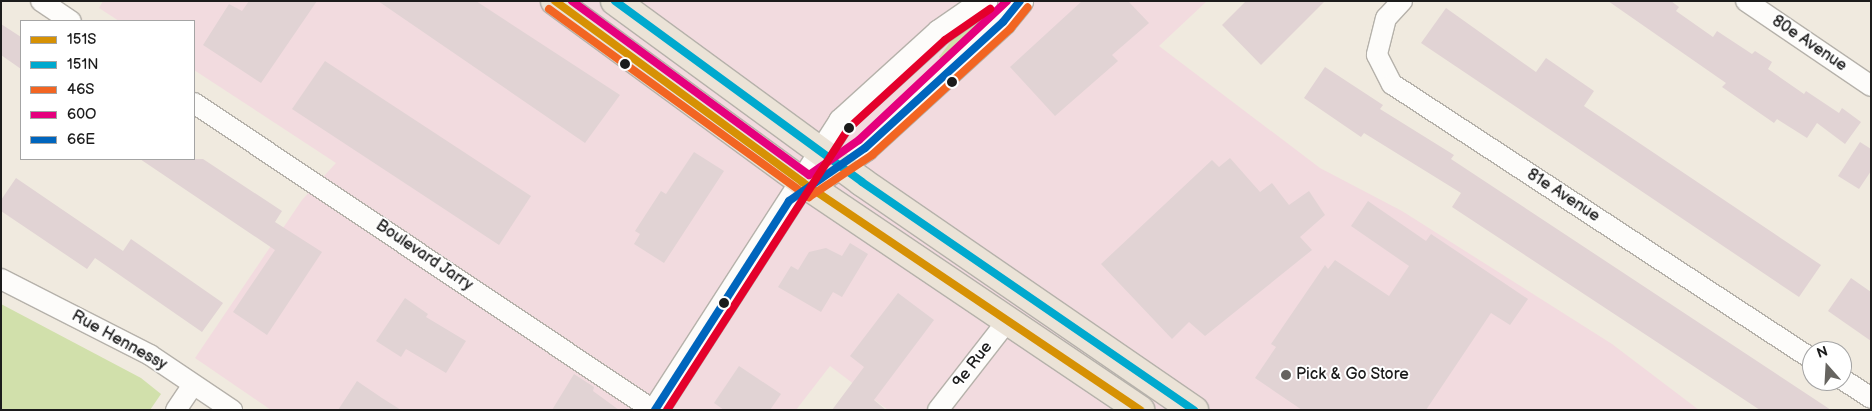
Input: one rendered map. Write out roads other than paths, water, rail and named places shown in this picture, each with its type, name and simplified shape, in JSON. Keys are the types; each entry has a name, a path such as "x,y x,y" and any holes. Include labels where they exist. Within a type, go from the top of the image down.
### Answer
{"main road":[{"path":"555,1 800,190 1008,320 1140,410"},
{"path":"615,1 831,159 1194,410"}],"street":[{"path":"40,1 69,20"},
{"path":"831,159 841,121 954,21 984,1"},
{"path":"654,410 800,190 831,159 879,136 1003,22 1020,1"},
{"name":"81e Avenue","path":"1402,1 1386,18 1377,55 1392,84 1802,352"},
{"name":"80e Avenue","path":"1746,1 1871,86"},
{"name":"Boulevard Jarry","path":"195,104 654,410"},
{"name":"Rue Hennessy","path":"1,280 150,355 232,410"},
{"name":"9e Rue","path":"938,410 1008,320"},
{"path":"176,410 194,384"},
{"path":"1852,386 1871,398"}],"place":[{"name":"Pick & Go Store","path":"1286,375"}]}
